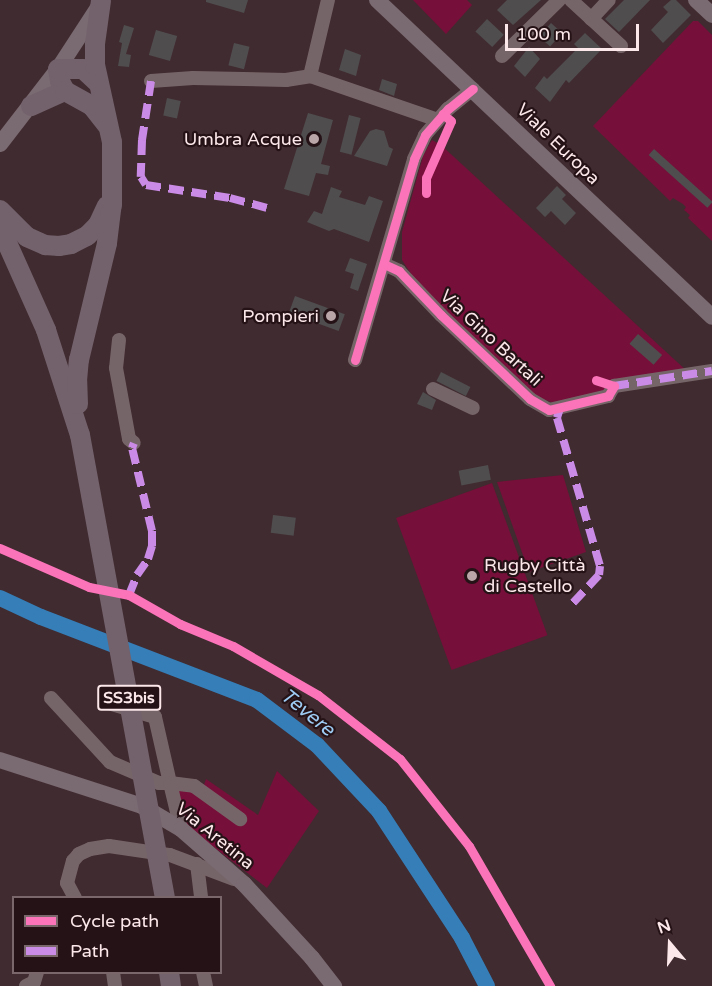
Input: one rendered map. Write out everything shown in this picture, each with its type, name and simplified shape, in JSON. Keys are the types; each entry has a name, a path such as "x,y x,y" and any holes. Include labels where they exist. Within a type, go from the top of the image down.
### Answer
{"highway":[{"path":"88,499 91,461 78,402 77,381 109,234 112,183 110,131 104,101 97,82 95,44 102,1"},
{"path":"97,82 83,69 58,69 65,91 95,108 110,131"},
{"path":"31,106 65,91"},
{"path":"0,210 21,233 45,245 71,244 92,232 103,216 112,183"},
{"name":"SS3bis","path":"0,227 78,427 155,896"},
{"name":"SS3bis","path":"2,256 47,351"},
{"name":"SS3bis","path":"88,499 165,896"}],"main road":[{"name":"Viale Europa","path":"377,0 712,317"},
{"path":"696,0 712,15"},
{"path":"0,144 58,69 102,1"},
{"name":"Via Aretina","path":"0,760 142,806 181,829 244,884 312,958 334,986"}],"street":[{"path":"310,75 328,0"},
{"path":"502,56 559,0"},
{"path":"571,0 621,46"},
{"path":"591,19 609,0"},
{"path":"151,81 193,78 286,80 310,75 438,120"},
{"path":"356,360 414,159 425,135 472,89"},
{"name":"Via Gino Bartali","path":"384,264 399,271 441,315 530,399 549,410 608,396 614,386 712,371"},
{"path":"119,340 118,378 129,439 134,443"},
{"path":"433,389 473,408"},
{"path":"51,698 110,762 159,783 195,782 240,819"},
{"path":"105,702 155,717 181,829"},
{"path":"62,896 73,861 79,854 109,846 170,855 244,884"},
{"path":"197,864 201,896"},
{"path":"67,883 74,896"},
{"path":"26,986 34,982 36,974"}],"shaded area":[{"path":"413,0 467,0 472,5 446,34"},
{"path":"693,21 698,21 712,35 712,241 688,218 690,215 684,210 686,207 683,204 673,198 670,201 593,126"},
{"path":"432,140 441,145 688,372 561,403 535,396 419,286 402,260 402,232 423,156"},
{"path":"563,475 586,552 529,572 497,482"},
{"name":"Rugby Città di Castello","path":"492,483 547,635 452,670 396,518"},
{"path":"277,771 319,811 267,888 185,825 173,788 201,794 206,779 258,815"}],"building":[{"path":"206,0 248,0 244,13 206,2"},
{"path":"507,0 541,0 513,25 497,10"},
{"path":"624,0 650,0 619,32 605,19"},
{"path":"671,0 676,0 691,15 663,43 651,30 668,12 663,7"},
{"path":"487,19 504,35 492,47 475,31"},
{"path":"551,23 562,33 550,46 539,36"},
{"path":"124,25 134,28 126,54 131,55 129,67 118,66 122,43 119,42"},
{"path":"156,30 177,36 170,61 149,55"},
{"path":"585,33 602,49 569,83 566,80 550,102 535,88 544,76 547,79 578,48 574,44"},
{"path":"234,43 250,47 244,69 228,65"},
{"path":"529,47 540,59 525,77 514,66"},
{"path":"345,49 361,55 356,76 339,70"},
{"path":"382,79 397,84 394,96 379,90"},
{"path":"167,98 181,101 177,119 163,116"},
{"name":"Umbra Acque","path":"308,113 333,120 321,164 330,166 328,175 316,173 309,196 284,189"},
{"path":"349,115 361,118 351,155 340,152"},
{"path":"376,129 384,131 389,147 393,149 387,166 354,156 370,131"},
{"path":"654,149 712,201 707,208 649,155"},
{"path":"557,186 566,195 562,199 576,213 565,225 551,211 545,217 536,208"},
{"path":"331,187 342,191 339,197 365,205 369,196 383,201 369,242 334,229 329,231 307,222 314,211 322,214"},
{"path":"350,258 367,264 358,291 350,288 354,274 345,271"},
{"path":"295,296 345,314 339,331 289,313"},
{"path":"638,334 662,355 654,365 629,344"},
{"path":"441,372 470,387 466,396 436,381"},
{"path":"423,392 436,400 432,410 417,404"},
{"path":"488,465 491,480 461,485 459,471"},
{"path":"273,515 296,518 294,536 271,533"}],"waterway":[{"name":"Tevere","path":"0,598 41,617 257,700 317,745 379,811 462,938 487,986"}],"marked path":[{"path":"151,81 142,140 141,177 146,185 230,198 267,208"},
{"path":"614,386 712,371"},
{"path":"560,408 557,418 600,566 599,575 572,604"},
{"path":"129,595 137,575 148,559 152,546 152,531 132,448 134,443"}],"cycle path":[{"path":"355,360 414,159 425,135 448,109 473,89"},
{"path":"426,193 426,178 451,121 443,114"},
{"path":"384,264 399,271 441,315 530,399 549,410 608,396 614,386 596,380"},
{"path":"0,548 89,587 129,595 180,624 233,646 318,695 400,759 469,846 550,986"}],"place":[{"name":"Umbra Acque","path":"314,139"},
{"name":"Pompieri","path":"331,316"},
{"name":"Rugby Città di Castello","path":"472,576"}]}
